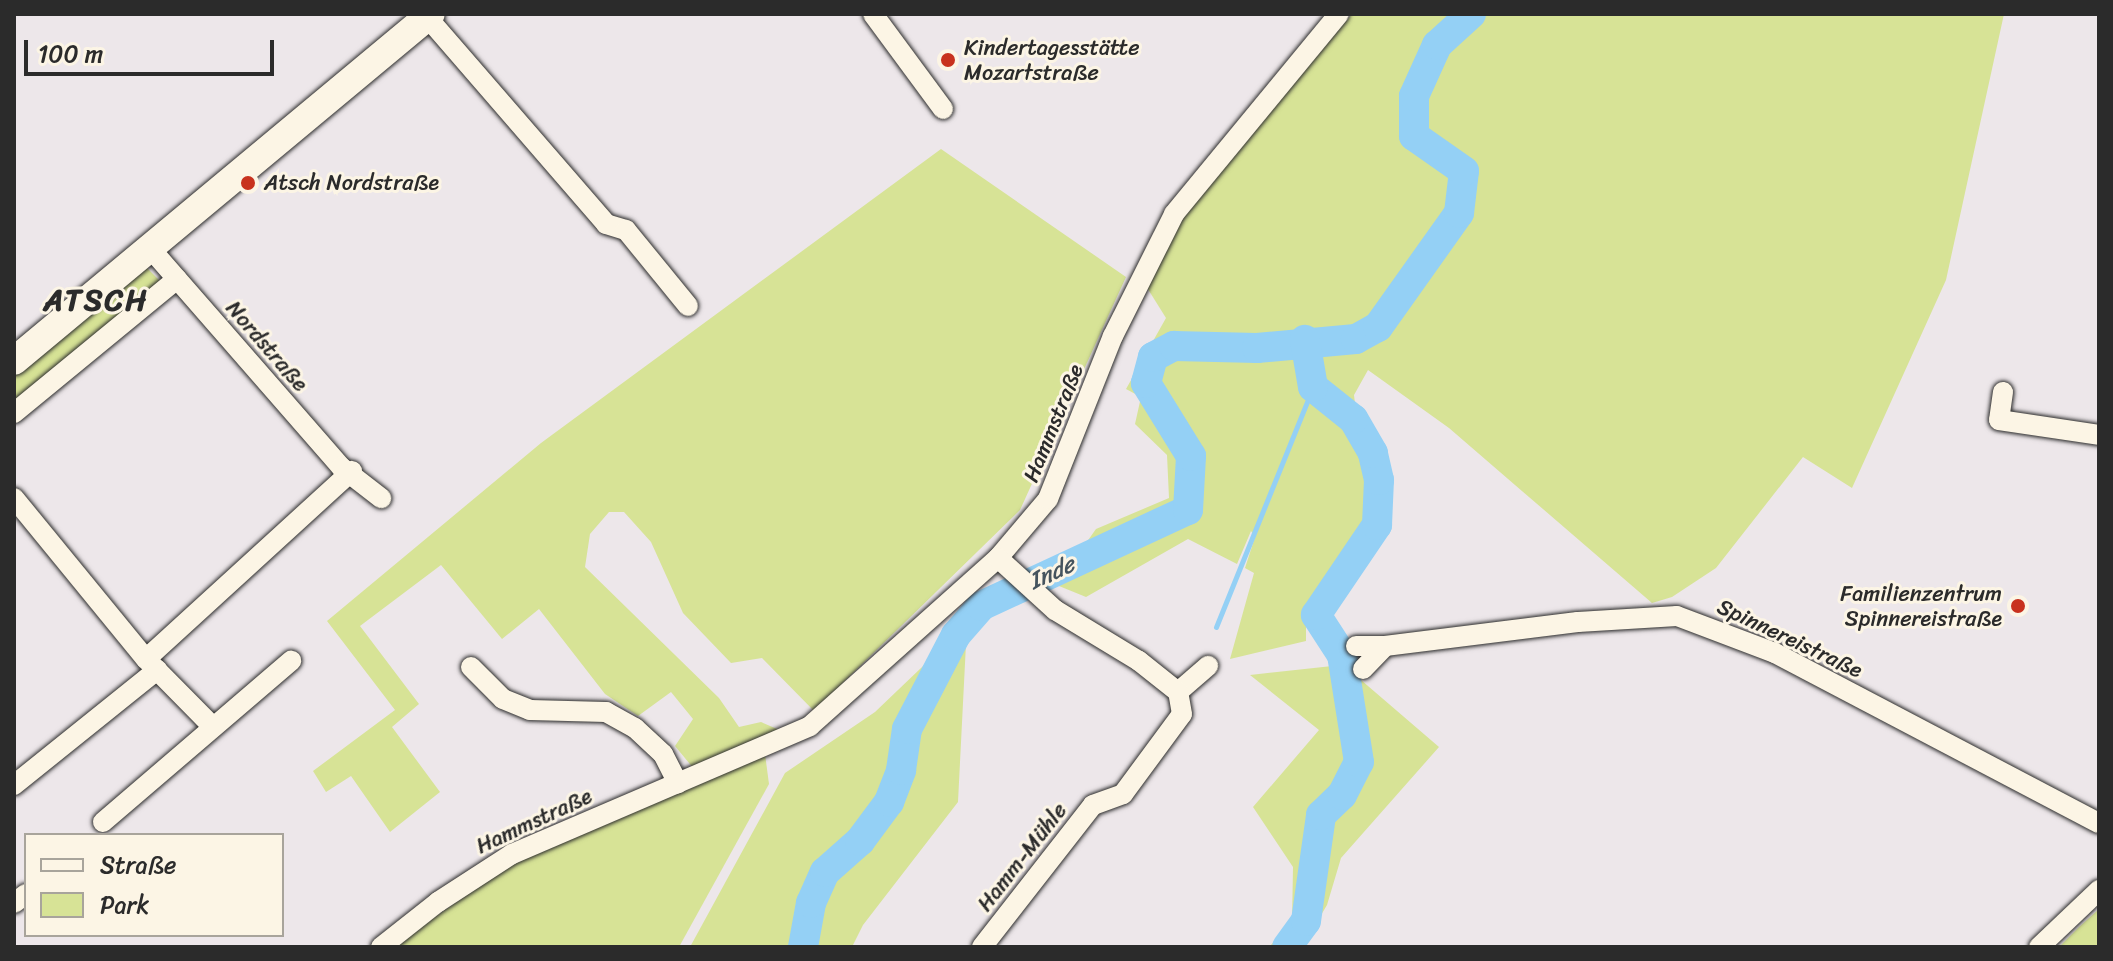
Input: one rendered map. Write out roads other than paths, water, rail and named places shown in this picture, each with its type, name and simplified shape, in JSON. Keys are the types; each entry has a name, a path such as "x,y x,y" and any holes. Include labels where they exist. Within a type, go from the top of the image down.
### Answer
{"main road":[{"path":"14,361 417,18"}],"street":[{"path":"873,14 943,109"},
{"name":"Hammstraße","path":"381,947 512,854 810,726 1004,565 1048,499 1113,336 1174,214 1339,14"},
{"path":"417,18 606,224 626,230 688,306"},
{"name":"Nordstraße","path":"150,248 341,467 352,471 381,498"},
{"path":"14,413 177,279"},
{"path":"2003,392 1999,420 2099,435"},
{"path":"14,785 152,664 352,471"},
{"path":"14,498 152,664 213,727"},
{"path":"1004,565 1037,594 1178,692 1208,666"},
{"name":"Spinnereistraße","path":"1356,646 1385,646 1653,616 1698,622 1775,653 2099,823"},
{"path":"1363,669 1385,646"},
{"path":"103,822 291,661"},
{"path":"471,667 503,699 530,710 606,712 635,728 663,754 678,783"},
{"name":"Hamm-Mühle","path":"982,947 1093,805 1123,794 1167,737 1182,714 1178,692"},
{"path":"2039,947 2099,890"}],"waterway":[{"name":"Inde","path":"803,947 811,903 825,872 860,841 889,802 901,770 907,729 956,635 981,606 1188,510 1191,456 1146,383 1153,357 1174,346 1257,348 1356,339 1378,327 1459,213 1464,171 1414,136 1414,96 1437,45 1471,14"},
{"name":"Inde","path":"1287,947 1306,921 1321,815 1342,795 1359,762 1342,655 1316,615 1377,525 1379,480 1373,453 1353,419 1313,387 1305,340"},
{"path":"1216,627 1313,387"}],"place":[{"name":"Kindertagesstätte Mozartstraße","path":"948,60"},
{"name":"Atsch Nordstraße","path":"248,183"},
{"name":"Familienzentrum Spinnereistraße","path":"2018,606"}],"district":[{"name":"ATSCH","path":"96,300"}]}
